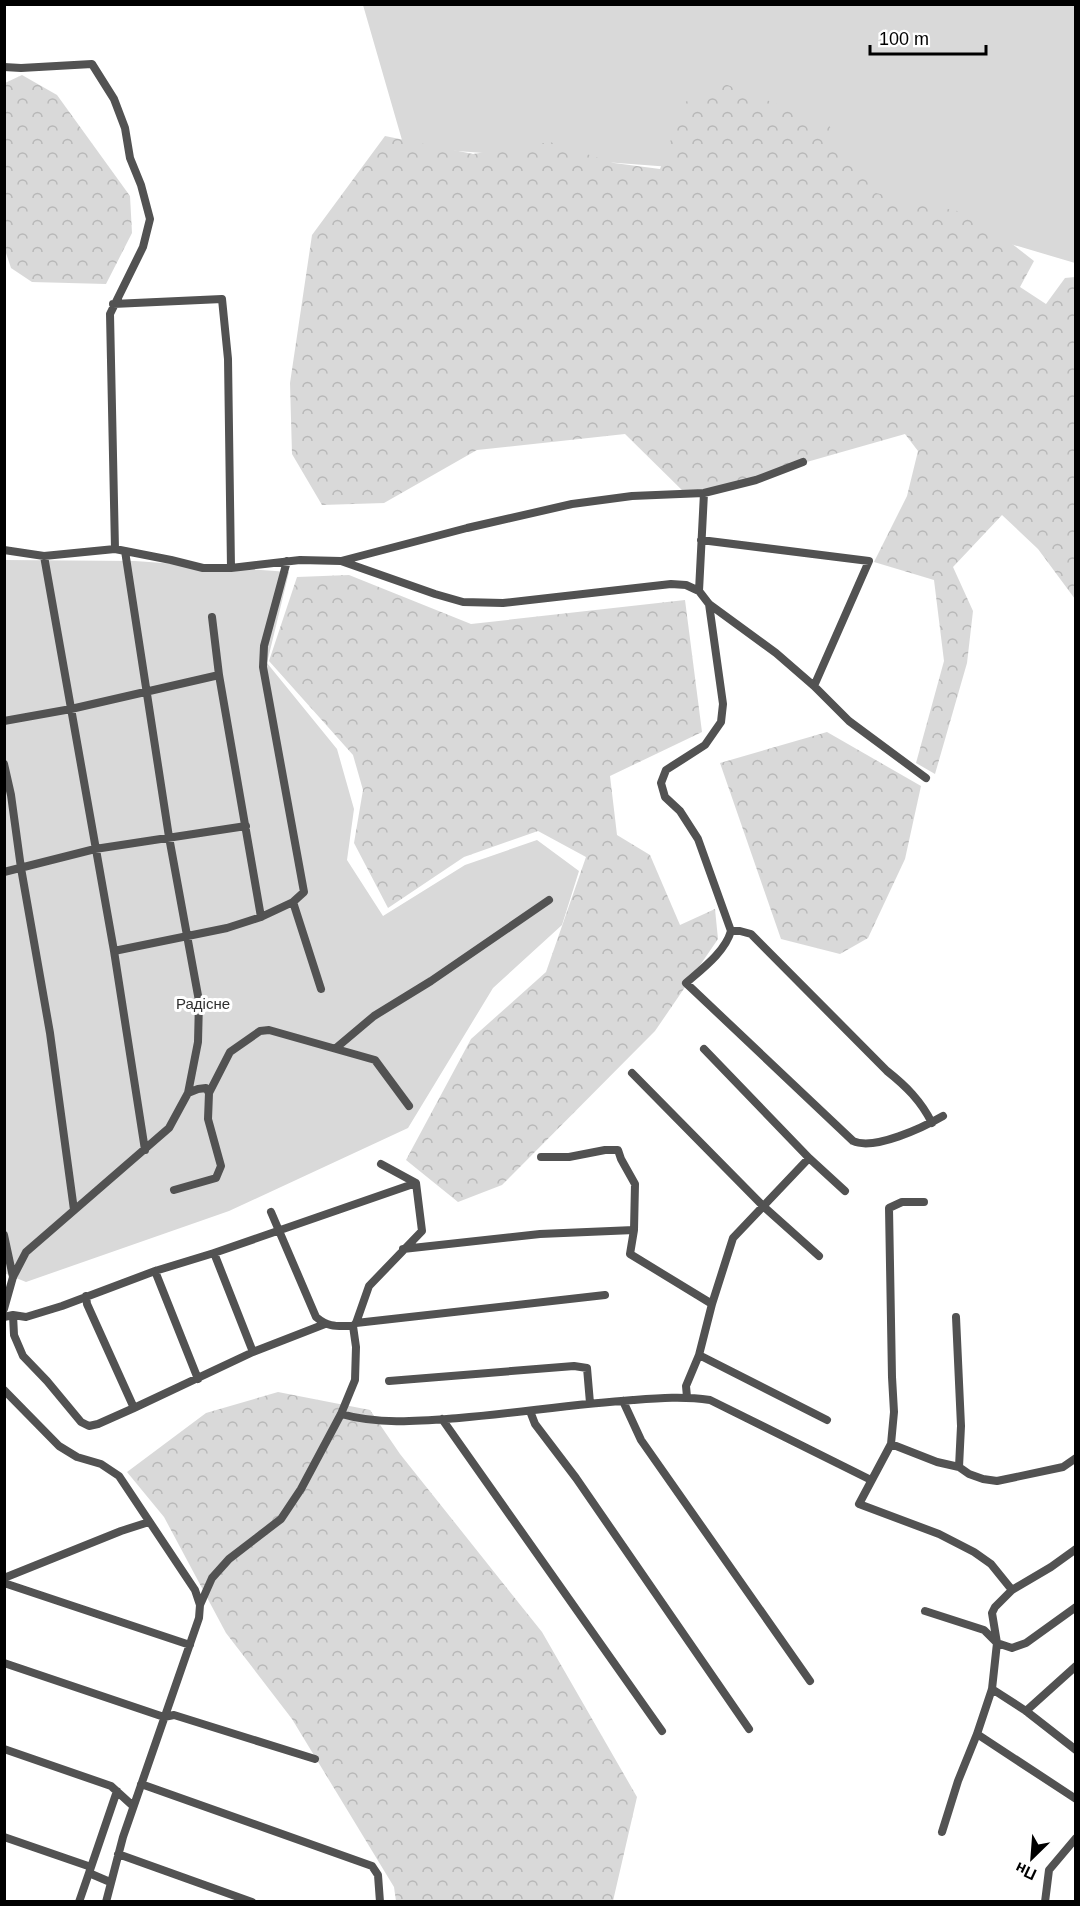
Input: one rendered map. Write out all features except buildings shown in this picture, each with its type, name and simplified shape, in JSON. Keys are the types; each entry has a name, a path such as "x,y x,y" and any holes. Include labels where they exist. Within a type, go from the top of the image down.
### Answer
{"street":[{"path":"4,67 92,64 114,99 125,128 130,158 141,185 150,219 143,247 110,314 115,549"},
{"path":"113,304 222,299 228,359 231,568"},
{"path":"4,550 44,556 115,549 203,568 231,568 287,561 341,561 467,528 572,504 632,496 704,493 756,480 803,462"},
{"path":"699,591 704,493"},
{"path":"701,540 869,561 814,686"},
{"path":"4,1309 13,1277 26,1252 169,1128 188,1093 198,1042 199,1001 170,837 125,551"},
{"path":"44,556 114,951 145,1150"},
{"path":"114,951 227,928 261,917 293,902 304,892 263,667 264,646 287,561"},
{"path":"341,561 463,602 503,603 671,584 686,585 699,591 709,604 776,653 849,721 926,778"},
{"path":"709,604 723,704 721,722 705,745 666,770 660,783 665,797 680,811 698,839 731,931 729,938 718,953 687,983 854,1141 860,1144 873,1143 906,1134 943,1116"},
{"path":"212,617 219,675 261,917"},
{"path":"4,721 71,709 219,675"},
{"path":"4,764 50,1033 74,1210"},
{"path":"4,872 95,849 246,826"},
{"path":"336,1048 374,1016 431,981 549,900"},
{"path":"293,902 321,989"},
{"path":"731,931 751,934 887,1071 909,1088 924,1107 932,1123"},
{"path":"174,1190 216,1178 221,1166 208,1119 209,1093 230,1052 261,1031 269,1030 375,1060 409,1106"},
{"path":"704,1049 809,1158 845,1191"},
{"path":"632,1073 763,1206 819,1256"},
{"path":"188,1093 206,1088 209,1093"},
{"path":"541,1157 569,1157 605,1150 618,1150 635,1184 634,1230 630,1254 712,1304"},
{"path":"687,1397 686,1386 699,1355 733,1238 809,1158"},
{"path":"381,1164 416,1183"},
{"path":"325,1324 253,1352 134,1408 89,1426 81,1422 23,1356 9,1316 26,1317 416,1183"},
{"path":"106,1902 118,1854 199,1618 200,1605 212,1578 229,1558 281,1519 301,1489 341,1414 355,1380 355,1324 369,1286 422,1231 416,1183"},
{"path":"924,1202 902,1202 889,1208 894,1412 891,1444 859,1504 939,1534 974,1552 991,1564 1012,1590"},
{"path":"271,1212 316,1317 325,1324 334,1326 355,1324 605,1295"},
{"path":"403,1249 540,1234 634,1230"},
{"path":"4,1235 13,1277"},
{"path":"214,1253 253,1352"},
{"path":"155,1272 198,1379"},
{"path":"86,1296 87,1304 134,1408"},
{"path":"956,1317 961,1426 958,1467"},
{"path":"699,1355 826,1420"},
{"path":"390,1381 574,1366 587,1368 590,1403"},
{"path":"4,1390 59,1446 77,1457 101,1464 119,1476 195,1590 200,1605"},
{"path":"341,1414 362,1420 403,1422 530,1411 590,1403 687,1397 710,1400 871,1480"},
{"path":"623,1401 641,1440 810,1681"},
{"path":"530,1411 536,1424 576,1478 749,1729"},
{"path":"442,1419 662,1731"},
{"path":"891,1444 937,1462 958,1467 982,1479 997,1481 1063,1467 1076,1458"},
{"path":"4,1578 120,1531 149,1522"},
{"path":"942,1832 992,1689 997,1643 992,1612 1012,1590 1076,1549"},
{"path":"4,1583 190,1645"},
{"path":"925,1611 984,1630 997,1643 1012,1647 1026,1643 1076,1606"},
{"path":"4,1663 165,1717 174,1715 315,1759"},
{"path":"1026,1711 1076,1666"},
{"path":"992,1689 1026,1711 1076,1750"},
{"path":"977,1734 1076,1798"},
{"path":"4,1749 111,1786 134,1806"},
{"path":"141,1784 372,1866 378,1875 380,1902"},
{"path":"80,1902 117,1791"},
{"path":"4,1837 90,1870 110,1882"},
{"path":"1045,1902 1049,1870 1076,1838"},
{"path":"118,1854 252,1902"}],"green space":[{"path":"363,5 1075,5 1075,263 777,175 404,147"},
{"path":"22,75 57,95 130,196 132,233 106,284 32,282 11,268 4,247 5,83"},
{"path":"725,84 828,124 876,193 975,215 1034,261 1020,287 1046,304 1065,278 1075,277 1075,599 1038,549 1002,515 953,567 973,611 967,663 935,774 916,763 944,661 934,580 874,562 907,496 918,451 905,434 688,496 625,434 477,450 384,503 322,505 292,454 290,383 312,235 385,136 473,154 550,142 614,163 660,169 685,102"},
{"name":"Радісне","path":"4,560 135,561 289,572 267,663 337,749 354,809 347,860 383,916 465,865 537,840 579,871 562,925 493,988 408,1128 229,1211 26,1282 4,1273"},
{"path":"349,575 471,624 685,600 702,732 610,776 617,835 650,855 680,925 715,909 718,939 655,1031 502,1185 458,1202 406,1160 471,1039 546,972 586,857 538,831 464,857 388,908 354,843 363,790 353,755 269,661 297,577"},
{"path":"827,732 921,786 905,859 868,938 840,954 781,939 720,763"},
{"path":"278,1392 370,1410 400,1454 542,1632 637,1797 613,1901 396,1901 394,1887 292,1719 226,1633 164,1517 127,1472 206,1413"}]}
